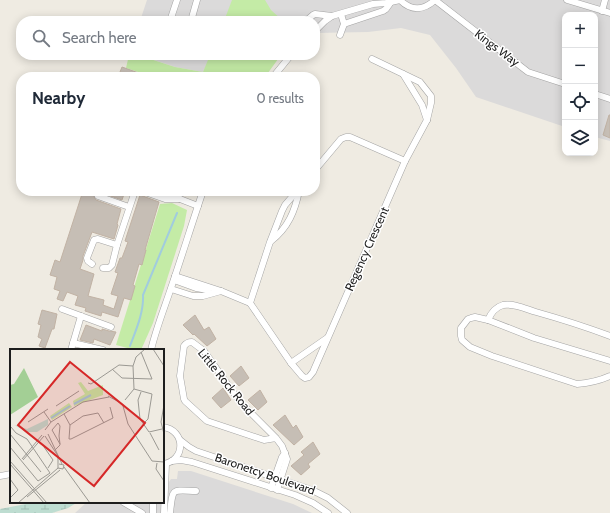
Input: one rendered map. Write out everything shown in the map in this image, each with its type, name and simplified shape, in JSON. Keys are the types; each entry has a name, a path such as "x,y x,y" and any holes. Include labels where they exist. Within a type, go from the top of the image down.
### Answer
{"street":[{"path":"172,16 177,0"},
{"path":"192,16 197,0"},
{"path":"320,25 332,16 373,4 381,0"},
{"path":"373,4 400,0 410,8 417,9 424,8 435,0"},
{"name":"Kings Way","path":"435,0 528,72 562,83"},
{"path":"567,0 610,14"},
{"path":"602,11 605,0"},
{"path":"344,24 383,11 391,2"},
{"path":"312,16 319,14 332,16"},
{"path":"340,35 344,24 341,14"},
{"name":"Regency Crescent","path":"250,303 291,363 303,377 309,377 405,161 427,120 431,103 430,96 420,82 372,59"},
{"path":"277,72 287,60"},
{"path":"402,73 422,105 427,120"},
{"path":"598,95 610,99"},
{"path":"320,164 341,139 346,137 350,137 405,161"},
{"path":"98,196 130,207"},
{"path":"103,268 111,267 133,196"},
{"path":"156,196 165,199 180,200"},
{"path":"173,196 198,206"},
{"path":"151,349 155,332 175,278 201,196"},
{"path":"175,278 196,288 206,290 214,289 250,303 270,242 285,205 293,196"},
{"path":"270,242 279,236 291,217 296,206 297,196"},
{"path":"92,264 87,258 94,240 98,239 117,245"},
{"path":"171,289 193,296 203,296 220,291"},
{"path":"488,320 497,308 503,305 514,305 565,320 610,336"},
{"path":"62,309 111,327"},
{"path":"81,316 73,348 88,349"},
{"path":"610,361 534,338 488,320 475,317 468,319 461,328 460,333 462,340 467,344 492,356 577,384 588,384 610,376"},
{"path":"291,363 328,337"},
{"name":"Little Rock Road","path":"274,489 278,478 282,457 286,453 282,446 276,438 240,402 204,351 192,342 185,344 180,376 185,401 207,421 264,440 276,438"},
{"name":"Baronetcy Boulevard","path":"165,428 175,433 180,440 194,450 319,493 333,501 347,513"},
{"path":"164,513 167,463 176,458 181,445 180,440"},
{"name":"Baronetcy Boulevard","path":"167,463 181,460 192,462 309,501 328,513"},
{"path":"0,476 10,474"},
{"path":"170,513 172,496 174,492 177,490 196,491"},
{"path":"125,503 142,513"}],"shaded area":[{"path":"147,0 243,0 234,16 142,16"},
{"path":"253,0 610,0 610,141 598,138 598,12 562,12 562,126 476,97 456,68 430,35 401,28 368,32 320,33 320,16 269,16"},
{"path":"154,60 209,60 203,72 175,67"},
{"path":"178,471 191,471 293,504 312,513 75,513 86,503 164,503 164,499 168,499 169,482 171,479 177,479"}],"green space":[{"path":"232,0 265,0 271,10 278,16 226,16"},
{"path":"128,60 153,60 175,67 203,72 138,72 126,68"},
{"path":"208,60 277,60 269,72 203,72"},
{"path":"172,203 187,210 184,226 153,323 141,349 131,349 116,345 160,204"},
{"path":"31,503 76,503 68,508 52,513 0,513 0,509"}],"building":[{"path":"122,67 136,72 120,72"},
{"path":"610,115 610,138 603,135"},
{"path":"81,196 94,196 96,200 121,209 114,239 92,232 80,269 94,274 88,296 104,300 103,305 114,309 118,296 111,294 118,273 115,272 128,242 125,241 140,196 159,202 142,265 139,264 133,285 135,286 131,300 124,298 118,317 102,312 101,316 85,311 86,308 75,305 78,296 67,292 63,301 57,299 60,291 54,289 57,277 50,275 55,260 60,262"},
{"path":"110,196 123,196 122,200"},
{"path":"42,310 57,314 54,329 52,329 45,348 39,346 42,339 38,337 41,325 38,324"},
{"path":"195,315 204,330 209,327 216,339 207,346 183,325"},
{"path":"86,325 102,331 102,329 116,332 110,345 94,339 93,343 80,340"},
{"path":"241,366 249,378 239,386 230,376"},
{"path":"223,388 231,400 221,408 212,398"},
{"path":"260,390 267,402 258,410 248,400"},
{"path":"285,415 293,428 296,425 303,437 294,445 273,425"},
{"path":"313,442 320,454 308,464 310,467 301,475 291,466 304,455 301,452"}],"waterway":[{"path":"130,346 141,314 143,295 177,213"}]}
